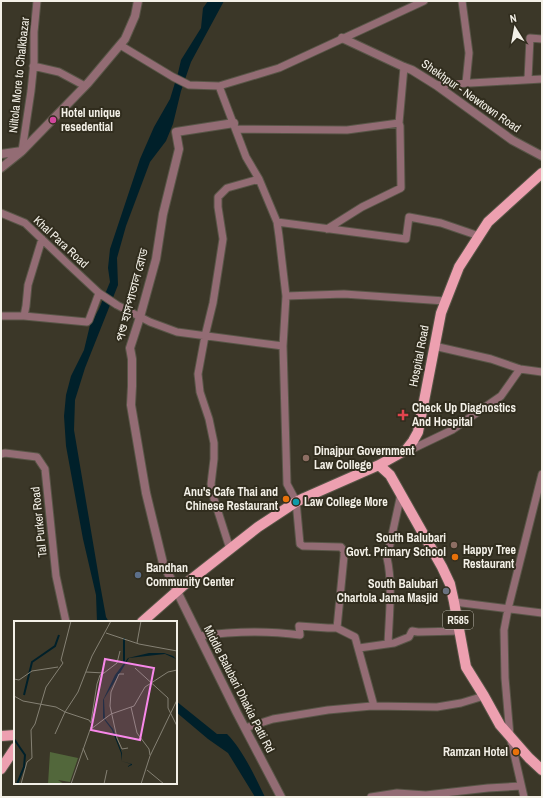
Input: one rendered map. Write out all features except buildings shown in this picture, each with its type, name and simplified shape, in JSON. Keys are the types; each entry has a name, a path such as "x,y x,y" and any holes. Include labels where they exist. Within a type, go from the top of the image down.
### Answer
{"main road":[{"name":"Hospital Road","path":"143,621 184,585 258,527 296,502 379,465 406,450 418,432 441,314 459,267 488,222 542,173"},
{"name":"R585","path":"379,465 390,475 450,584 466,667 500,725 529,758 542,770"},
{"path":"1,736 14,735"},
{"path":"1,769 14,750"}],"street":[{"name":"Niltola More to Chalkbazar","path":"22,151 31,91 34,32 38,1"},
{"path":"1,168 22,151 85,86 125,39 135,16 138,1"},
{"path":"120,45 188,85 219,86 279,68 424,1"},
{"path":"462,1 469,53 466,83"},
{"name":"Shekhpur - Newtown Road","path":"342,38 412,70 436,84 512,140 542,156"},
{"path":"528,79 530,38 542,39"},
{"path":"33,66 59,72 85,86"},
{"path":"327,229 362,207 401,188 399,123 404,67"},
{"path":"436,84 542,79"},
{"path":"219,86 246,157 260,179 277,222 286,296 283,346 287,484 296,502 300,544 303,546 341,547 344,551 337,628"},
{"path":"235,126 347,130 399,123"},
{"name":"পশু হাসপাতাল রোড","path":"177,591 163,563 149,509 131,405 132,359 130,348 156,259 163,214 179,149 176,132 235,126"},
{"path":"1,154 22,151"},
{"path":"230,549 214,499 211,484 214,443 209,419 200,392 198,374 204,336 213,303 223,239 218,197 227,188 260,179"},
{"name":"Khal Para Road","path":"1,213 25,223 101,293 117,305 150,322 177,332 283,346"},
{"path":"277,222 406,239 409,217 441,223 478,236"},
{"path":"24,316 28,285 42,239"},
{"path":"1,316 24,316 87,322 101,293"},
{"path":"286,296 344,294 446,301"},
{"path":"434,346 491,359 520,369 542,372"},
{"path":"379,465 452,430 501,396 520,369"},
{"name":"Tal Purker Road","path":"1,454 5,453 38,457 45,469 56,576 66,621"},
{"path":"524,797 510,736 505,678 504,630 542,474"},
{"path":"388,644 390,598 389,566 387,558 401,494"},
{"name":"Middle Balubari Dhakia Patti Rd","path":"177,591 281,797"},
{"path":"454,602 542,613"},
{"path":"199,636 250,631 282,632 300,635 299,626 337,628 355,637 374,706"},
{"path":"359,648 394,643 409,636 412,631 460,631"},
{"path":"245,728 273,719 328,710 374,706 436,707 461,703 484,696"},
{"path":"374,797 397,793 426,795 521,786"}],"water":[{"path":"208,1 224,1 191,62 181,91 173,124 166,141 150,162 126,226 117,258 118,285 85,368 75,400 74,430 100,584 106,617 108,621 97,621 96,595 83,539 66,446 64,416 66,395 71,376 84,350 90,325 99,309 110,282 108,268 110,249 140,159 154,127 170,99 181,60 201,28 203,8"},
{"path":"177,702 217,734 227,734 233,740 253,772 265,797 255,797 228,753 208,739 177,713"}],"place":[{"name":"Hotel unique resedential","path":"53,120"},
{"name":"Check Up Diagnostics And Hospital","path":"403,415"},
{"name":"Dinajpur Government Law College","path":"306,458"},
{"name":"Anu's Cafe Thai and Chinese Restaurant","path":"286,499"},
{"name":"Law College More","path":"296,502"},
{"name":"South Balubari Govt. Primary School","path":"454,545"},
{"name":"Happy Tree Restaurant","path":"455,557"},
{"name":"Bandhan Community Center","path":"138,575"},
{"name":"South Balubari Chartola Jama Masjid","path":"446,591"},
{"name":"Ramzan Hotel","path":"516,752"}]}
